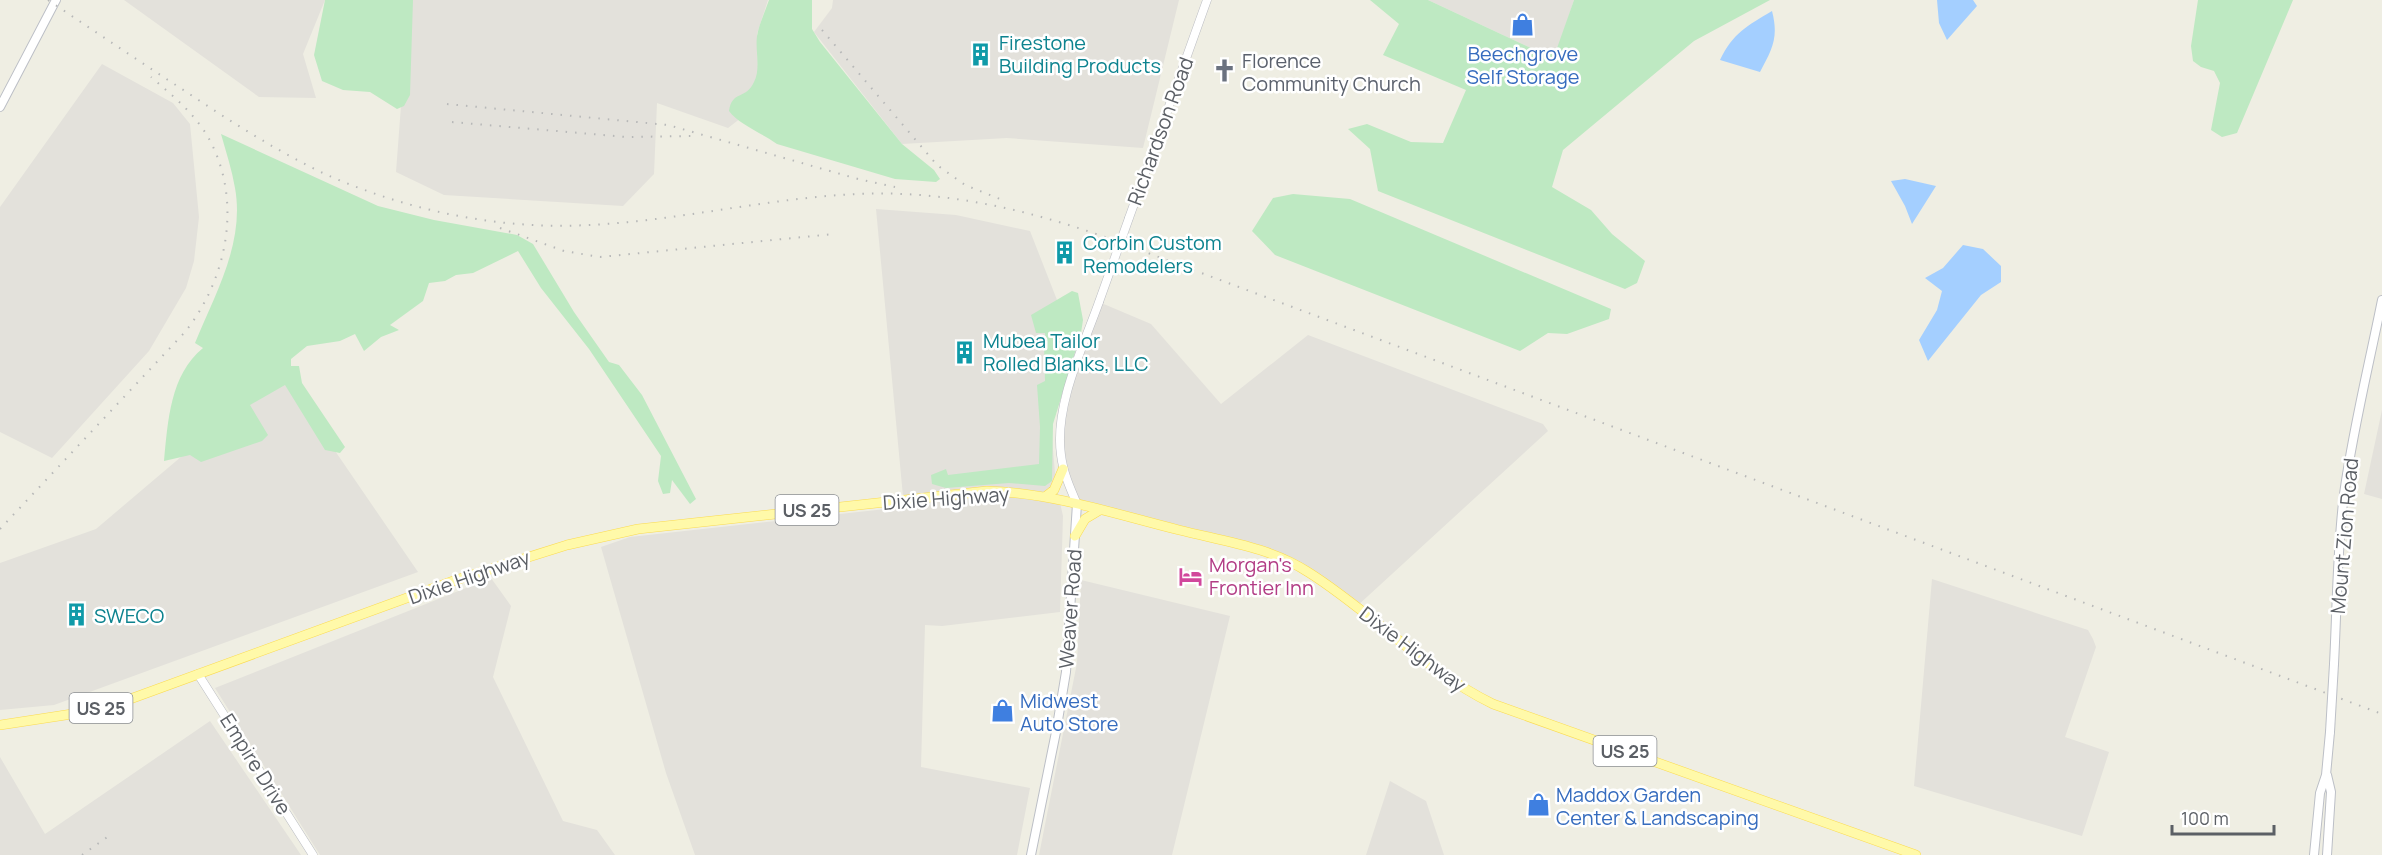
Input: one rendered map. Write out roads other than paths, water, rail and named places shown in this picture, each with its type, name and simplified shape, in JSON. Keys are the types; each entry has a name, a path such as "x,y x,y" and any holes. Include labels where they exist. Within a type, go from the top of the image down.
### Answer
{"main road":[{"path":"0,107 56,0"},
{"name":"Mount Zion Road","path":"2314,855 2320,793 2326,774 2330,732 2338,554 2344,493 2349,458 2382,300"},
{"path":"1045,497 1054,490 1064,469"},
{"name":"Dixie Highway","path":"0,725 100,708 456,580 598,537 638,529 987,491 1045,497 1077,504 1233,543 1285,559 1325,583 1455,683 1482,698 1531,718 1916,855"},
{"name":"Weaver Road","path":"1031,855 1062,701 1069,641 1077,504"},
{"path":"1075,536 1085,519 1100,510"},
{"name":"Mount Zion Road","path":"2326,774 2331,792 2327,855"}],"street":[{"name":"Richardson Road","path":"1077,504 1064,469 1060,438 1066,397 1207,0"},
{"name":"Empire Drive","path":"198,674 313,855"}],"water":[{"path":"1937,0 1973,0 1977,6 1947,40 1939,23"},
{"path":"1772,11 1775,29 1773,43 1760,72 1720,60 1730,43 1742,31"},
{"path":"1905,179 1936,186 1912,224 1891,181"},
{"path":"1963,245 1983,249 2001,266 2001,282 1981,295 1928,361 1919,340 1937,310 1942,291 1925,278 1943,268"}],"railway":[{"path":"48,0 274,147 325,174 400,202 452,215 505,223 573,226 654,219 816,197 889,194 952,198 1045,218 1105,237 2382,714"},
{"path":"822,30 937,165 965,185 1000,199"},
{"path":"0,529 185,332 200,311 212,287 226,238 225,186 219,161 208,137 196,120 151,77"},
{"path":"447,104 668,125 858,179 895,187"},
{"path":"452,122 626,137 695,136"},
{"path":"500,228 564,251 600,257 834,234"},
{"path":"82,855 113,833"}],"place":[{"name":"Beechgrove Self Storage","path":"1523,25"},
{"name":"Firestone Building Products","path":"981,54"},
{"name":"Florence Community Church","path":"1224,71"},
{"name":"Corbin Custom Remodelers","path":"1065,253"},
{"name":"Mubea Tailor Rolled Blanks, LLC","path":"965,352"},
{"name":"Morgan's Frontier Inn","path":"1191,576"},
{"name":"SWECO","path":"76,615"},
{"name":"Midwest Auto Store","path":"1002,711"},
{"name":"Maddox Garden Center & Landscaping","path":"1538,805"}]}
